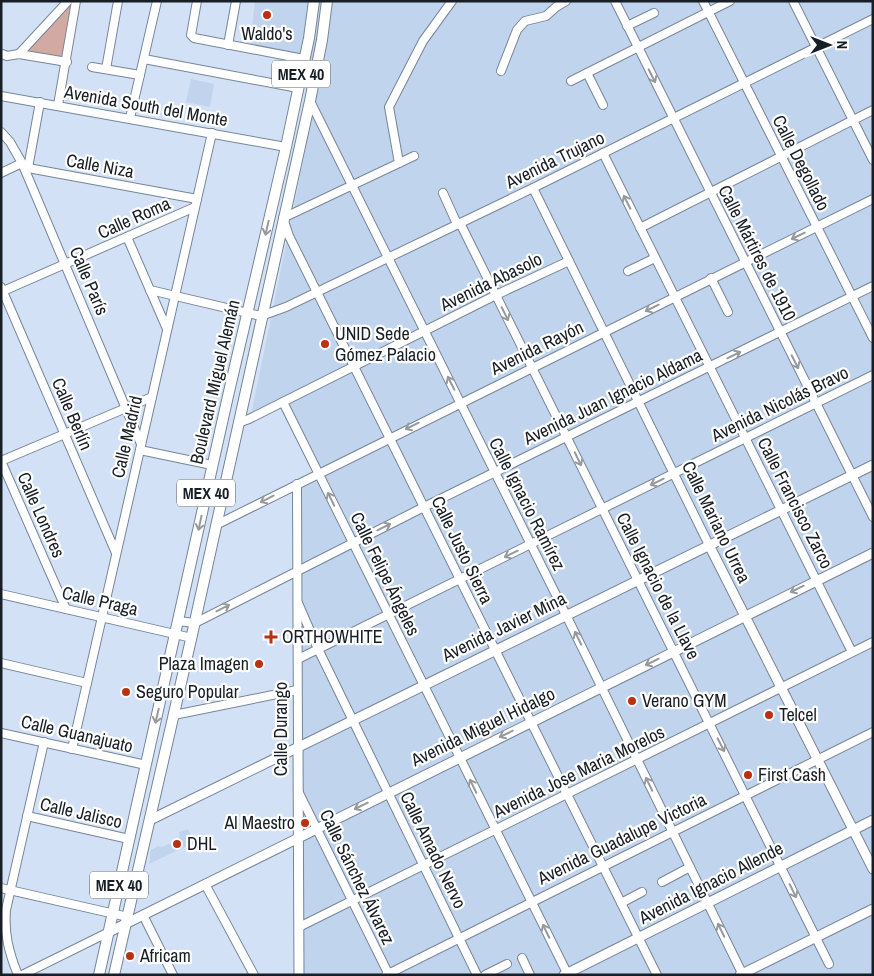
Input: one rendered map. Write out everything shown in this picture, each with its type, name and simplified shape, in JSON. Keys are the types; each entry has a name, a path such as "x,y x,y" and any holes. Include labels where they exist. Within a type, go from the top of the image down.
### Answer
{"highway":[{"name":"Boulevard Miguel Alemán","path":"99,975 212,466 286,147 314,1"},
{"name":"Boulevard Miguel Alemán","path":"114,975 192,638 261,316 310,101 322,40 327,1"},
{"path":"298,88 303,105 296,140 299,148"},
{"path":"280,174 282,184 278,213 279,217 283,218"},
{"path":"146,765 144,810 150,820"}],"main road":[{"name":"Avenida Javier Mina","path":"150,820 352,719 873,465"},
{"name":"Calle Mariano Urrea","path":"709,545 873,870"},
{"name":"Avenida Miguel Hidalgo","path":"108,932 127,920 143,915 873,553"},
{"name":"Calle Durango","path":"298,746 299,975"},
{"name":"Avenida Ignacio Allende","path":"566,974 873,820"},
{"path":"742,974 871,911"}],"street":[{"path":"19,54 68,1"},
{"path":"58,105 67,62 76,1"},
{"path":"106,69 118,1"},
{"path":"130,118 157,1"},
{"path":"197,1 192,37 304,59"},
{"path":"228,45 236,1"},
{"path":"399,163 389,107 423,41 452,1"},
{"path":"501,71 517,30 526,20 540,19 566,1"},
{"name":"Calle Mártires de 1910","path":"615,1 873,518"},
{"name":"Calle Degollado","path":"703,1 873,338"},
{"path":"571,81 730,1"},
{"path":"793,1 873,160"},
{"path":"627,26 654,13"},
{"name":"Avenida Trujano","path":"261,316 286,307 533,188 873,19"},
{"path":"2,54 8,56 19,54 67,62"},
{"path":"144,59 298,88"},
{"path":"92,67 140,75"},
{"path":"587,72 603,106"},
{"name":"Avenida South del Monte","path":"1,96 286,147"},
{"name":"Calle Ignacio Ramírez","path":"310,101 602,687 742,974"},
{"path":"1,173 25,166 40,102"},
{"path":"640,228 873,110"},
{"name":"Calle París","path":"1,132 10,142 25,166 125,407 140,448"},
{"name":"Calle Madrid","path":"72,749 212,133"},
{"name":"Calle Francisco Zarco","path":"603,153 852,652"},
{"path":"283,218 414,156"},
{"name":"Calle Niza","path":"25,166 196,203"},
{"name":"Calle Mariano Urrea","path":"533,188 709,545"},
{"name":"Calle Ignacio de la Llave","path":"443,193 496,295 829,964"},
{"name":"Avenida Rayón","path":"216,525 460,402 873,199"},
{"name":"Calle Roma","path":"2,290 127,237 196,203"},
{"name":"Calle Justo Sierra","path":"283,218 289,236 657,975"},
{"path":"127,237 167,330"},
{"path":"628,271 655,258"},
{"name":"Avenida Abasolo","path":"238,423 496,295 569,261"},
{"path":"712,278 728,312"},
{"name":"Avenida Juan Ignacio Aldama","path":"195,623 424,507 873,286"},
{"name":"Calle Berlín","path":"2,290 116,553"},
{"path":"150,290 261,316"},
{"name":"Avenida Nicolás Bravo","path":"298,659 873,375"},
{"path":"1,461 152,397"},
{"name":"Calle Felipe Ángeles","path":"283,402 566,974"},
{"path":"140,448 212,466"},
{"name":"Calle Londres","path":"1,461 66,609"},
{"name":"Calle Durango","path":"297,484 298,746"},
{"name":"Calle Praga","path":"1,594 192,638"},
{"name":"Calle Amado Nervo","path":"298,603 318,649 477,975"},
{"path":"178,621 195,623"},
{"name":"Avenida Jose Maria Morelos","path":"299,927 873,642"},
{"path":"1,663 86,683"},
{"path":"174,715 297,690"},
{"name":"Avenida Guadalupe Victoria","path":"388,974 873,732"},
{"name":"Calle Guanajuato","path":"1,733 146,765"},
{"path":"18,975 10,956 5,934 6,910 44,742"},
{"name":"Calle Sánchez Álvarez","path":"298,792 388,974"},
{"name":"Calle Jalisco","path":"27,816 129,839"},
{"path":"662,882 690,867"},
{"path":"206,884 254,975"},
{"path":"1,888 113,914 127,920"},
{"path":"621,903 642,892"},
{"path":"143,915 173,975"},
{"path":"22,975 108,932"},
{"path":"522,958 530,975"},
{"path":"485,975 507,964"}],"shaded area":[{"path":"73,1 63,61 23,53"},
{"path":"255,1 873,1 873,975 297,975 294,488 315,477 279,406 250,420 323,64 249,53"},
{"path":"191,79 214,84 210,107 186,102"},
{"path":"188,829 195,842 149,864 151,850 178,840 179,832"}],"place":[{"name":"Waldo's","path":"267,15"},
{"name":"UNID Sede Gómez Palacio","path":"325,344"},
{"name":"ORTHOWHITE","path":"271,637"},
{"name":"Plaza Imagen","path":"259,664"},
{"name":"Seguro Popular","path":"126,692"},
{"name":"Verano GYM","path":"632,701"},
{"name":"Telcel","path":"769,715"},
{"name":"First Cash","path":"748,775"},
{"name":"Al Maestro","path":"305,823"},
{"name":"DHL","path":"177,844"},
{"name":"Africam","path":"130,956"}]}
